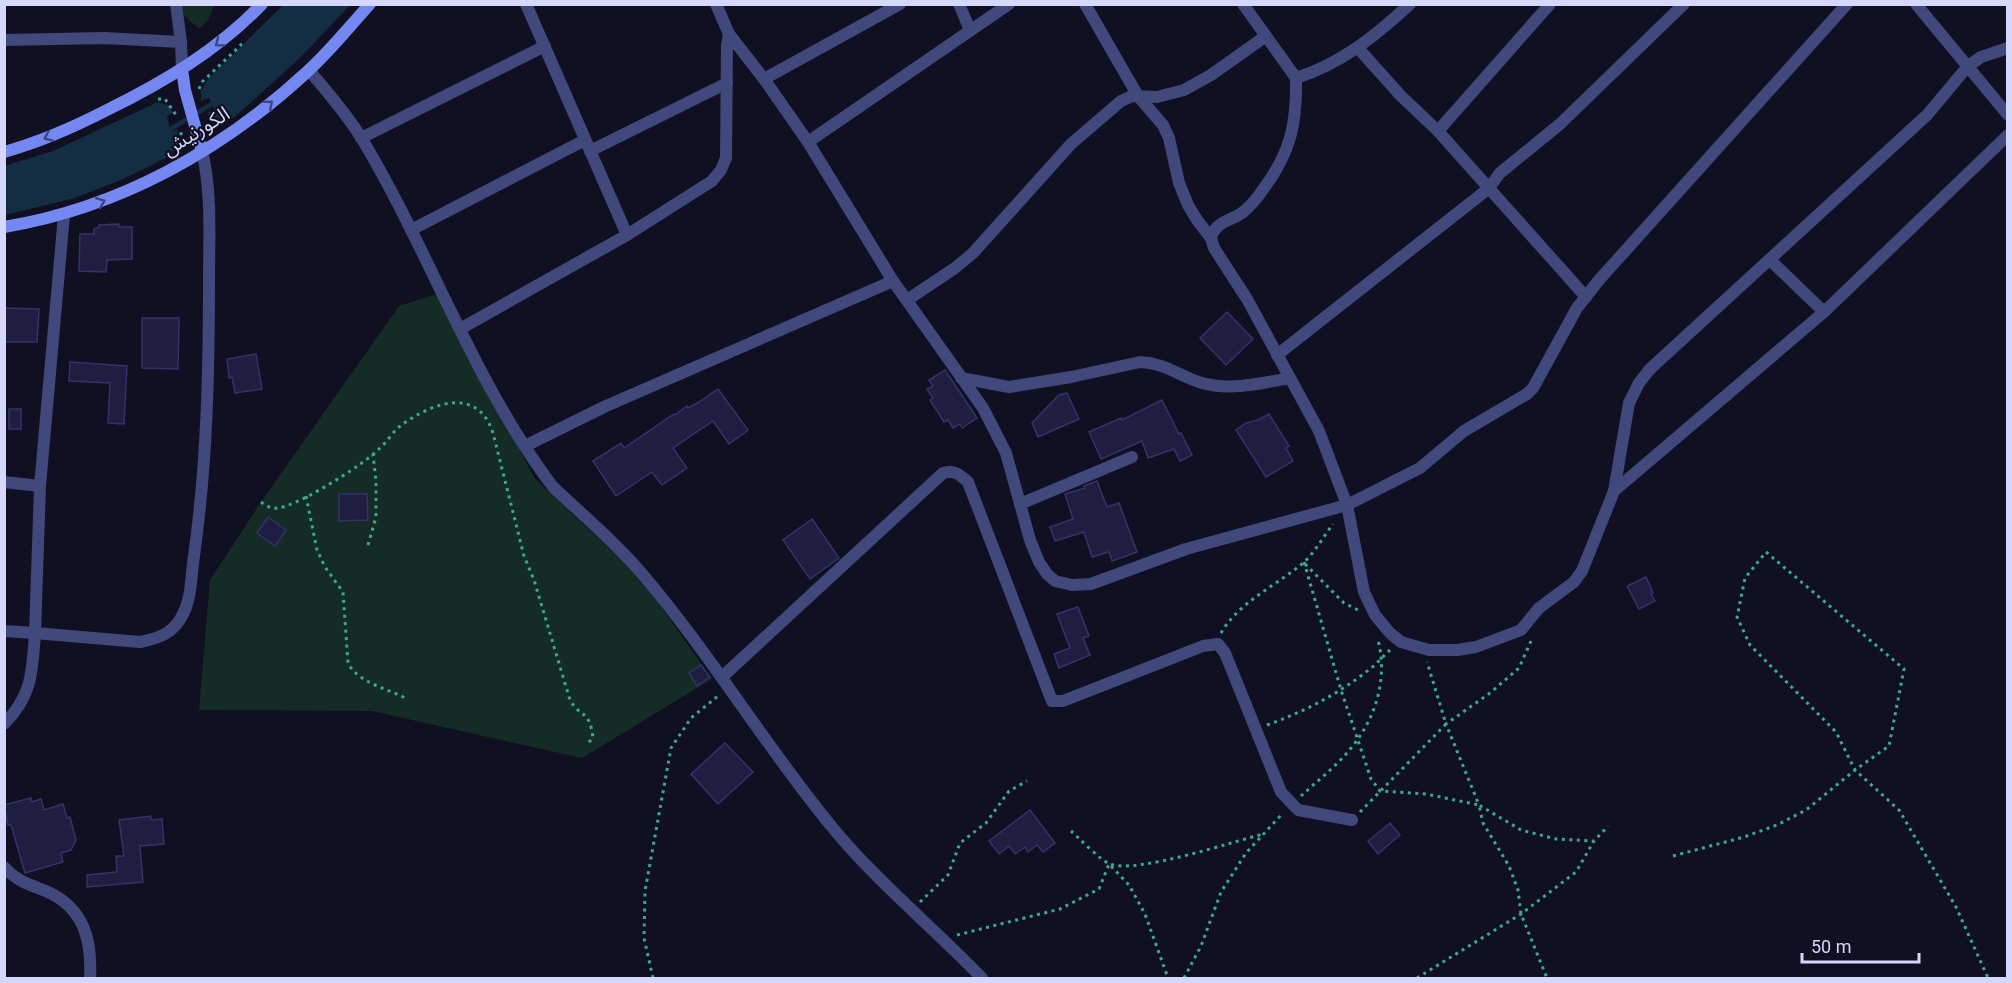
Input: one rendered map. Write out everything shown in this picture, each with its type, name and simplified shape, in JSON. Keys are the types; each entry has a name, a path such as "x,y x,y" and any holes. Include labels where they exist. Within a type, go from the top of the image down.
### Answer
{"main road":[{"path":"4,152 38,142 145,91 182,69 232,33 262,4"},
{"name":"الكورنيش","path":"4,227 64,215 127,191 158,177 202,151 253,118 309,70 370,4"},
{"path":"182,69 185,90 202,151"}],"street":[{"path":"176,4 182,69"},
{"path":"526,4 627,235"},
{"path":"716,4 729,34 765,79 808,142 893,281 995,430 1006,453 1030,540 1043,568 1055,580 1071,585 1091,584 1186,549 1347,505 1420,468 1464,431 1527,394 1533,388 1571,317 1586,297 1641,232 1847,4"},
{"path":"765,79 900,4"},
{"path":"959,4 970,30"},
{"path":"808,142 1009,4"},
{"path":"1085,4 1138,96 1163,125 1169,138 1179,183 1188,205 1211,238 1214,248 1247,299 1319,430 1347,505 1360,579 1368,602 1378,619 1401,642 1423,649 1450,651 1476,648 1521,630 1539,608 1574,582 1582,571 1614,491 1629,403 1639,383 1650,369 1927,115 1968,66 1981,57 2007,48"},
{"path":"1211,238 1215,227 1243,212 1254,202 1273,176 1290,141 1295,123 1296,78 1243,4"},
{"path":"1296,78 1336,62 1358,48 1374,37 1410,4"},
{"path":"1438,131 1550,4"},
{"path":"1277,355 1488,189 1500,173 1560,124 1684,4"},
{"path":"1916,4 2007,115"},
{"path":"460,329 627,235 692,196 712,181 721,170 726,158 729,34"},
{"path":"907,300 955,268 973,252 1071,144 1121,101 1138,96 1157,97 1184,90 1211,75 1266,36"},
{"path":"4,40 104,38 181,42"},
{"path":"361,138 545,46"},
{"path":"1358,48 1401,96 1438,131 1586,297"},
{"path":"309,70 361,138 411,230 506,417 553,487 646,577 807,797 858,860 944,939 982,978"},
{"path":"411,230 587,146 727,83"},
{"path":"1614,491 1824,312 2007,135"},
{"path":"4,631 140,642 157,639 169,633 185,611 202,495 206,405 209,212 207,178 202,151"},
{"path":"4,724 19,709 32,673 40,486 64,215"},
{"path":"1770,260 1824,312"},
{"path":"525,446 606,406 893,281"},
{"path":"961,378 1009,387 1140,362 1151,362 1169,367 1190,379 1215,386 1247,385 1290,378"},
{"path":"1020,504 1132,457"},
{"path":"725,682 943,473 950,471 959,474 968,482 1047,691 1053,701 1062,701 1203,646 1218,644 1225,653 1281,792 1298,810 1352,820"},
{"path":"4,482 40,486"},
{"path":"4,867 18,881 65,902 78,915 88,941 90,978"}],"path":[{"path":"202,82 241,45 232,33"},
{"path":"165,99 175,111 178,119"},
{"path":"178,151 181,141 180,129"},
{"path":"261,502 270,508 279,508 306,496 359,465 381,447 397,429 429,409 447,404 466,403 478,408 489,422 524,556 534,580 570,700 573,707 588,717 591,723 593,738 586,745"},
{"path":"368,545 376,517 373,454"},
{"path":"306,496 317,550 325,567 343,592 348,663 352,671 368,681 407,699"},
{"path":"1218,644 1221,633 1232,617 1304,562 1347,505"},
{"path":"1673,856 1744,837 1777,825 1806,810 1855,770 1889,746 1904,669 1766,552 1745,578 1737,616 1750,645 1836,732 1855,770 1899,810 1956,907 1989,978"},
{"path":"1185,978 1201,946 1221,892 1246,853 1351,748 1369,720 1380,691 1383,668 1378,640 1378,619 1344,603 1304,562"},
{"path":"1304,562 1341,690 1371,779 1380,791 1426,794 1479,805 1521,830 1556,839 1594,841"},
{"path":"1352,820 1446,724 1490,693 1519,668 1532,638"},
{"path":"1256,729 1310,709 1368,671 1382,656 1401,642"},
{"path":"1423,649 1446,724 1479,805 1483,823 1509,866 1518,890 1521,914 1547,978"},
{"path":"653,978 644,938 645,891 671,748 691,718 725,682"},
{"path":"912,910 948,875 960,843 986,823 1009,791 1027,781"},
{"path":"1417,978 1521,914 1576,872 1594,841 1608,826"},
{"path":"1071,831 1129,885 1145,914 1168,978"},
{"path":"1109,864 1132,866 1170,859 1263,834"},
{"path":"944,939 1060,909 1099,889 1109,864"}],"green space":[{"path":"181,5 214,5 208,21 199,28 185,15"},
{"path":"437,294 535,479 641,578 712,679 582,758 372,711 199,710 210,580 261,502 399,306"}],"water":[{"path":"283,5 350,5 302,56 236,116 228,121 216,122 207,113 214,110 209,98 201,101 201,90 208,79"},
{"path":"158,102 170,106 174,114 167,116 171,131 178,129 177,146 171,155 121,180 75,198 5,215 4,166 53,151"}],"pier":[{"path":"208,79 201,90 201,101 209,98 214,109 207,113 210,118 219,124 228,122 219,127 208,121 204,114 210,108 208,102 201,104 198,102 198,89"},
{"path":"163,100 172,104 176,113 176,116 171,118 173,128 178,126 181,129 180,148 171,155 177,146 178,130 171,131 167,116 173,113 170,106 158,102"}],"building":[{"path":"119,224 119,227 132,227 132,259 107,260 106,272 79,271 80,234 94,234 94,229 99,225"},
{"path":"4,308 39,309 37,342 4,342"},
{"path":"1227,312 1253,339 1226,365 1200,338"},
{"path":"142,318 179,318 178,369 142,368"},
{"path":"256,354 262,389 235,393 232,377 229,378 227,359"},
{"path":"70,362 127,366 124,424 108,423 110,383 69,381"},
{"path":"945,370 977,418 962,428 960,424 953,428 948,420 944,422 930,400 933,398 927,389 933,386 929,380"},
{"path":"718,389 748,430 729,444 713,421 673,448 687,468 662,485 652,472 616,496 593,461 621,443 624,448 674,414 699,402"},
{"path":"1067,393 1079,419 1038,437 1032,423 1059,395"},
{"path":"1162,400 1192,455 1180,461 1174,449 1148,458 1142,441 1101,459 1089,432 1121,418 1122,420"},
{"path":"9,409 21,409 21,429 9,429"},
{"path":"1269,414 1289,446 1286,448 1293,461 1266,477 1236,430 1246,423"},
{"path":"1097,481 1107,507 1119,503 1137,552 1112,561 1109,552 1092,557 1084,532 1055,541 1050,527 1073,519 1065,494 1085,488 1084,486"},
{"path":"339,494 367,494 368,520 339,521"},
{"path":"268,517 286,530 275,546 257,533"},
{"path":"812,519 839,558 810,579 783,540"},
{"path":"1646,577 1655,601 1639,609 1627,586"},
{"path":"1078,607 1089,636 1083,638 1090,655 1059,668 1054,654 1070,648 1057,614"},
{"path":"701,665 710,677 697,686 689,673"},
{"path":"725,743 753,772 718,804 691,774"},
{"path":"31,798 32,802 41,799 44,810 63,804 67,818 70,817 76,840 71,850 61,853 63,862 25,873 11,825 8,825 4,805"},
{"path":"1030,810 1055,843 1043,852 1037,845 1028,852 1025,847 1015,854 1009,846 999,854 989,841"},
{"path":"151,816 151,820 162,819 164,844 140,846 143,882 87,887 87,875 117,872 116,856 124,856 119,820"},
{"path":"1390,823 1400,835 1378,854 1368,841"}],"waterway":[{"path":"166,132 215,102"}]}
